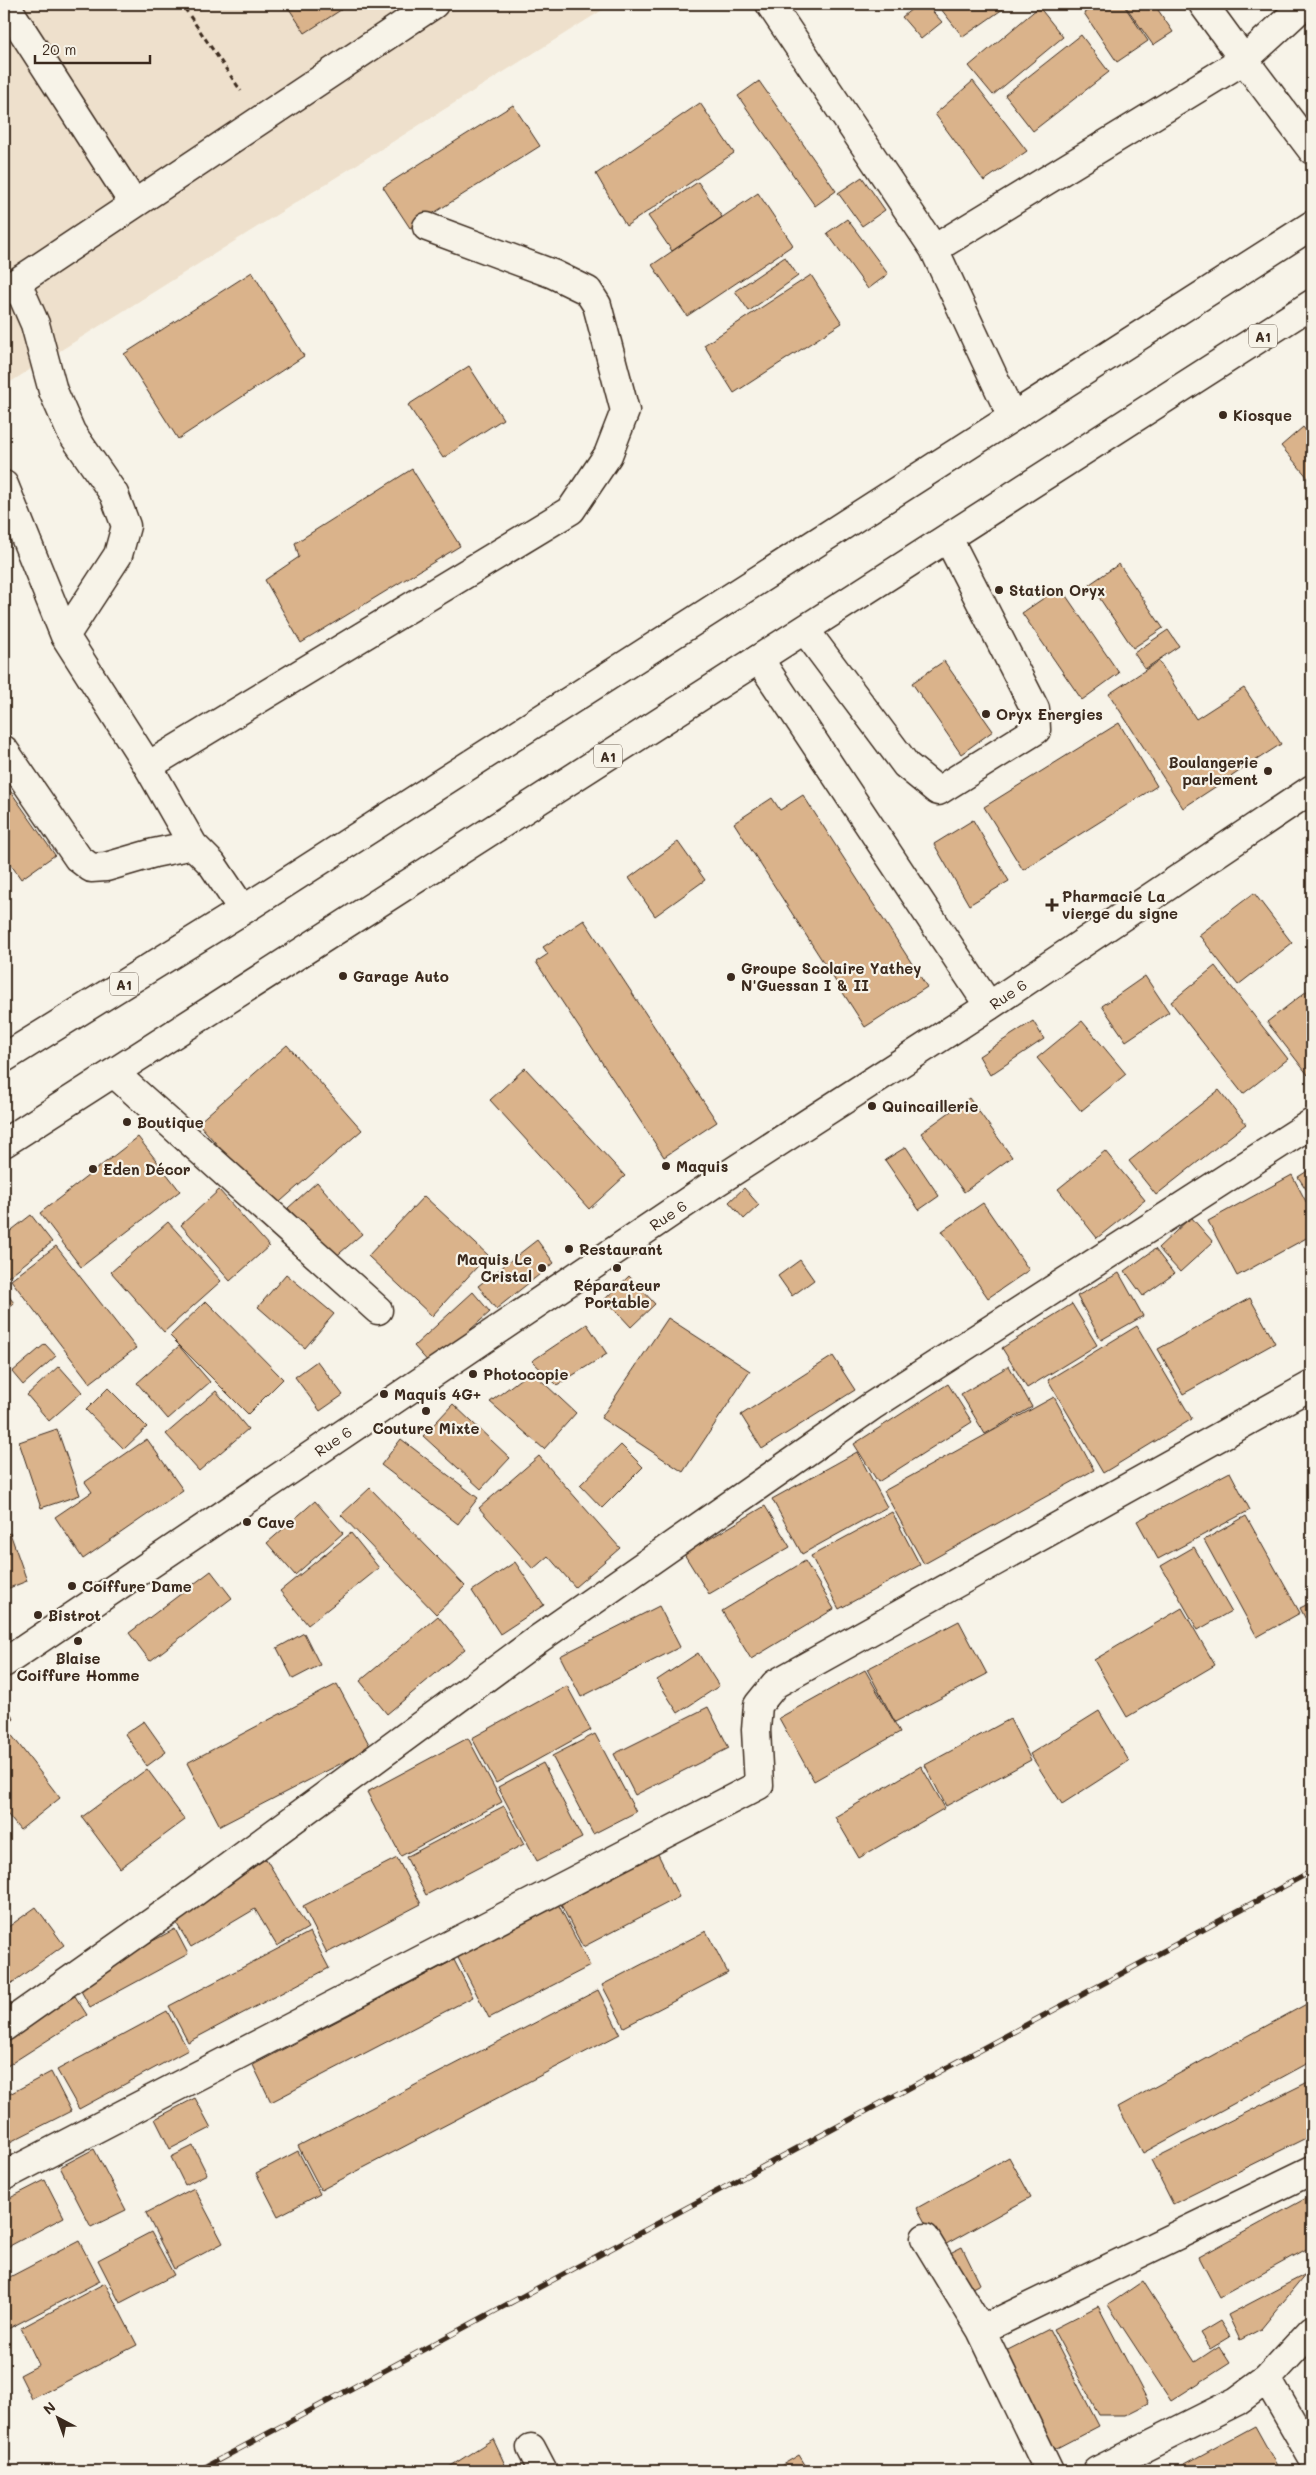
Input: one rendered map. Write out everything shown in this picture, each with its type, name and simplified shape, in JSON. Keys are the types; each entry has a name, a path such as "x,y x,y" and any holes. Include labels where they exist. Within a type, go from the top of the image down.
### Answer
{"street":[{"path":"5,4 134,204"},
{"path":"65,636 118,554 126,526 114,494 71,432 52,391 35,324 10,287 434,4"},
{"path":"770,4 934,249 1012,417"},
{"path":"1203,4 1312,150"},
{"path":"934,249 1244,60 1305,4"},
{"name":"A1","path":"4,1058 243,910 1312,225"},
{"path":"148,766 571,510 608,454 625,411 597,305 588,291 553,274 427,228"},
{"name":"A1","path":"4,1143 1312,304"},
{"path":"4,485 65,636 148,766 193,845 212,864 243,910"},
{"path":"805,630 906,765 938,791 1036,730 1035,709 948,538"},
{"path":"759,659 989,1006"},
{"path":"4,750 78,858 90,868 106,867 154,853 193,845"},
{"name":"Rue 6","path":"4,1663 712,1185 989,1006 1312,789"},
{"path":"114,1073 378,1310"},
{"path":"4,2027 177,1905 537,1640 872,1406 1312,1123"},
{"path":"4,2176 758,1785 756,1730 758,1705 775,1684 1312,1386"},
{"path":"981,2330 1312,2170"},
{"path":"925,2238 981,2330 1049,2471"},
{"path":"1097,2471 1237,2401 1267,2379 1312,2330"},
{"path":"1267,2379 1312,2457"},
{"path":"530,2448 544,2471"}],"path":[{"path":"177,4 185,9 244,95"}],"shaded area":[{"path":"4,4 612,4 4,386"}],"building":[{"path":"286,4 350,4 305,33"},
{"path":"918,4 926,4 942,22 921,39 902,17"},
{"path":"937,4 1010,4 963,37"},
{"path":"1098,4 1123,4 1148,41 1117,62 1084,13"},
{"path":"1124,4 1154,4 1173,32 1153,45"},
{"path":"1039,7 1063,37 993,95 969,66"},
{"path":"1081,35 1109,72 1033,131 1005,95"},
{"path":"759,81 836,191 815,206 738,96"},
{"path":"973,81 1027,151 984,181 935,114"},
{"path":"700,103 734,153 626,226 596,174"},
{"path":"513,105 540,146 410,228 383,187"},
{"path":"862,177 885,210 862,226 838,193"},
{"path":"698,182 722,217 672,251 648,216"},
{"path":"758,193 793,245 687,316 652,265"},
{"path":"847,219 888,274 868,289 827,233"},
{"path":"785,257 798,276 749,311 735,291"},
{"path":"252,272 304,356 178,439 124,354"},
{"path":"811,275 842,323 734,393 704,345"},
{"path":"469,366 503,419 443,458 408,405"},
{"path":"1303,427 1312,438 1312,476 1309,479 1281,446"},
{"path":"412,469 460,546 301,643 265,580 299,557 295,543"},
{"path":"1119,564 1163,628 1133,648 1090,584"},
{"path":"1060,587 1119,673 1082,700 1022,613"},
{"path":"1168,630 1179,646 1145,669 1134,653"},
{"path":"944,661 993,731 961,754 912,683"},
{"path":"1159,661 1196,719 1244,688 1281,744 1183,808 1109,694"},
{"path":"1119,723 1157,786 1023,870 984,807"},
{"path":"4,782 55,855 21,879 4,855"},
{"path":"803,795 927,987 865,1027 734,823 772,798 780,810"},
{"path":"973,820 1009,881 969,905 934,844"},
{"path":"678,842 705,880 655,916 629,878"},
{"path":"1254,893 1292,943 1238,985 1199,935"},
{"path":"584,920 717,1122 664,1157 536,962 548,954 543,947"},
{"path":"1215,966 1288,1059 1243,1094 1171,1002"},
{"path":"1145,976 1169,1012 1126,1041 1102,1006"},
{"path":"1312,987 1312,1071 1308,1075 1267,1022"},
{"path":"1033,1021 1044,1039 990,1075 979,1056"},
{"path":"1082,1021 1126,1074 1081,1111 1037,1058"},
{"path":"287,1045 362,1130 273,1208 198,1123"},
{"path":"525,1068 625,1176 589,1209 490,1100"},
{"path":"1219,1090 1246,1124 1156,1195 1129,1161"},
{"path":"969,1098 1012,1157 964,1192 921,1133"},
{"path":"138,1137 180,1191 81,1267 40,1213"},
{"path":"906,1147 939,1196 919,1210 885,1160"},
{"path":"1105,1151 1145,1200 1097,1238 1058,1189"},
{"path":"1312,1168 1312,1198 1298,1177"},
{"path":"1292,1175 1312,1213 1312,1235 1237,1276 1208,1221"},
{"path":"317,1182 362,1234 333,1259 288,1208"},
{"path":"744,1188 759,1205 744,1219 729,1202"},
{"path":"219,1190 269,1246 230,1281 181,1225"},
{"path":"424,1196 488,1255 432,1316 368,1256"},
{"path":"983,1203 1029,1270 988,1298 942,1231"},
{"path":"31,1215 52,1242 4,1280 4,1236"},
{"path":"1191,1217 1213,1242 1180,1272 1158,1248"},
{"path":"168,1222 221,1281 164,1332 111,1272"},
{"path":"537,1240 554,1263 496,1309 478,1286"},
{"path":"56,1246 136,1348 90,1383 11,1280"},
{"path":"1155,1249 1174,1274 1143,1296 1125,1271"},
{"path":"800,1260 814,1280 792,1296 778,1276"},
{"path":"1119,1273 1143,1316 1101,1340 1077,1296"},
{"path":"286,1274 334,1314 305,1348 258,1307"},
{"path":"629,1276 655,1304 631,1327 605,1299"},
{"path":"4,1290 14,1303 4,1311"},
{"path":"473,1292 490,1312 431,1365 414,1346"},
{"path":"1250,1298 1275,1343 1183,1394 1158,1349"},
{"path":"206,1301 283,1379 248,1414 170,1336"},
{"path":"1072,1304 1097,1345 1027,1388 1002,1348"},
{"path":"668,1318 750,1371 683,1472 601,1418"},
{"path":"587,1324 607,1354 557,1385 532,1361"},
{"path":"1137,1326 1192,1419 1103,1473 1048,1380"},
{"path":"4,1338 10,1345 4,1351"},
{"path":"45,1344 56,1356 23,1385 12,1372"},
{"path":"179,1346 210,1382 168,1419 137,1383"},
{"path":"833,1356 855,1390 762,1449 741,1415"},
{"path":"317,1361 343,1395 320,1411 295,1377"},
{"path":"59,1366 82,1392 49,1421 27,1395"},
{"path":"1009,1366 1032,1407 985,1434 961,1394"},
{"path":"531,1371 576,1413 544,1449 490,1402"},
{"path":"948,1384 972,1422 878,1482 854,1444"},
{"path":"108,1388 147,1427 124,1449 86,1410"},
{"path":"216,1391 248,1429 199,1471 166,1434"},
{"path":"1054,1397 1094,1470 924,1564 884,1491"},
{"path":"453,1404 510,1458 481,1489 423,1436"},
{"path":"57,1429 80,1495 41,1508 19,1442"},
{"path":"147,1439 183,1490 83,1559 55,1517 92,1492 85,1482"},
{"path":"401,1439 478,1498 458,1524 381,1465"},
{"path":"621,1445 643,1467 602,1508 580,1485"},
{"path":"857,1452 887,1507 802,1554 772,1499"},
{"path":"539,1456 620,1548 575,1587 548,1556 533,1569 479,1508"},
{"path":"1230,1472 1250,1510 1158,1559 1137,1521"},
{"path":"370,1488 465,1586 436,1614 341,1515"},
{"path":"315,1501 343,1533 295,1575 267,1543"},
{"path":"765,1506 790,1547 709,1594 684,1554"},
{"path":"892,1512 920,1565 839,1609 811,1556"},
{"path":"1246,1516 1300,1613 1257,1637 1204,1540"},
{"path":"10,1533 27,1581 4,1590 4,1535"},
{"path":"351,1533 379,1568 308,1625 280,1591"},
{"path":"1194,1547 1231,1611 1198,1630 1161,1566"},
{"path":"805,1561 834,1609 751,1659 722,1611"},
{"path":"515,1562 544,1605 500,1634 472,1591"},
{"path":"211,1571 232,1598 150,1661 129,1633"},
{"path":"1312,1602 1312,1631 1300,1608"},
{"path":"659,1606 680,1647 581,1697 560,1656"},
{"path":"1182,1608 1215,1665 1127,1717 1094,1660"},
{"path":"438,1616 465,1649 387,1714 360,1681"},
{"path":"959,1621 987,1674 895,1722 867,1669"},
{"path":"304,1633 320,1665 293,1679 277,1648"},
{"path":"698,1653 719,1686 678,1713 657,1680"},
{"path":"865,1670 900,1732 814,1781 779,1718"},
{"path":"337,1684 371,1748 220,1826 187,1763"},
{"path":"567,1686 591,1730 496,1783 472,1738"},
{"path":"6,1706 14,1719 4,1726 4,1708"},
{"path":"708,1707 729,1748 635,1795 614,1754"},
{"path":"1099,1711 1129,1761 1062,1804 1030,1754"},
{"path":"1010,1719 1031,1760 946,1806 925,1765"},
{"path":"144,1721 166,1752 147,1766 125,1734"},
{"path":"10,1733 60,1798 20,1830 4,1810 4,1738"},
{"path":"595,1734 636,1812 593,1834 552,1756"},
{"path":"468,1738 502,1802 401,1856 367,1792"},
{"path":"543,1763 582,1838 537,1861 498,1787"},
{"path":"921,1766 945,1808 859,1858 835,1817"},
{"path":"147,1769 185,1820 120,1868 82,1817"},
{"path":"504,1806 524,1844 426,1895 406,1857"},
{"path":"655,1848 679,1897 583,1947 558,1899"},
{"path":"397,1858 421,1904 327,1953 303,1906"},
{"path":"266,1859 308,1928 277,1946 255,1909 191,1947 172,1916"},
{"path":"556,1900 590,1966 489,2018 455,1952"},
{"path":"36,1907 64,1945 9,1985 4,1977 4,1930"},
{"path":"175,1929 188,1954 90,2007 76,1982"},
{"path":"706,1931 728,1973 624,2027 602,1985"},
{"path":"310,1932 329,1968 188,2042 169,2006"},
{"path":"454,1960 473,1997 271,2102 253,2065"},
{"path":"598,1990 620,2034 321,2190 298,2146"},
{"path":"75,1996 87,2015 4,2068 4,2041"},
{"path":"1312,2001 1312,2061 1143,2153 1118,2107"},
{"path":"167,2011 188,2050 79,2109 57,2070"},
{"path":"51,2072 71,2111 4,2145 4,2097"},
{"path":"1312,2080 1312,2135 1173,2204 1151,2160"},
{"path":"195,2098 211,2128 170,2149 155,2119"},
{"path":"193,2146 207,2174 185,2185 171,2157"},
{"path":"94,2149 126,2210 91,2227 60,2167"},
{"path":"298,2151 320,2194 278,2216 256,2173"},
{"path":"1009,2157 1031,2197 939,2248 917,2208"},
{"path":"45,2180 64,2217 4,2249 4,2201"},
{"path":"194,2188 223,2243 174,2269 146,2213"},
{"path":"1312,2195 1312,2246 1220,2297 1199,2257"},
{"path":"151,2232 174,2275 120,2303 98,2260"},
{"path":"79,2241 100,2281 4,2331 4,2280"},
{"path":"962,2247 980,2284 964,2292 946,2255"},
{"path":"1306,2274 1261,2329 1240,2340 1228,2315"},
{"path":"1143,2281 1195,2362 1219,2346 1230,2363 1171,2401 1108,2305"},
{"path":"105,2283 137,2345 32,2399 20,2375 39,2365 21,2328"},
{"path":"1098,2306 1149,2403 1125,2415 1099,2415 1053,2329"},
{"path":"1220,2321 1230,2337 1210,2349 1200,2333"},
{"path":"1049,2329 1099,2426 1051,2451 1000,2354"},
{"path":"1255,2426 1280,2471 1172,2471"},
{"path":"493,2439 508,2471 443,2471"},
{"path":"799,2455 809,2471 772,2471"}],"railway":[{"path":"198,2471 1312,1871"}],"place":[{"name":"Kiosque","path":"1223,415"},
{"name":"Station Oryx","path":"999,590"},
{"name":"Oryx Energies","path":"986,714"},
{"name":"Boulangerie parlement","path":"1268,771"},
{"name":"Pharmacie La vierge du signe","path":"1052,905"},
{"name":"Garage Auto","path":"343,976"},
{"name":"Groupe Scolaire Yathey N'Guessan I & II","path":"731,977"},
{"name":"Quincaillerie","path":"872,1106"},
{"name":"Boutique","path":"127,1122"},
{"name":"Maquis","path":"666,1166"},
{"name":"Eden Décor","path":"93,1169"},
{"name":"Restaurant","path":"569,1249"},
{"name":"Maquis Le Cristal","path":"542,1268"},
{"name":"Réparateur Portable","path":"617,1268"},
{"name":"Photocopie","path":"473,1374"},
{"name":"Maquis 4G+","path":"384,1394"},
{"name":"Couture Mixte","path":"426,1411"},
{"name":"Cave","path":"247,1522"},
{"name":"Coiffure Dame","path":"72,1586"},
{"name":"Bistrot","path":"38,1615"},
{"name":"Blaise Coiffure Homme","path":"78,1641"}]}
